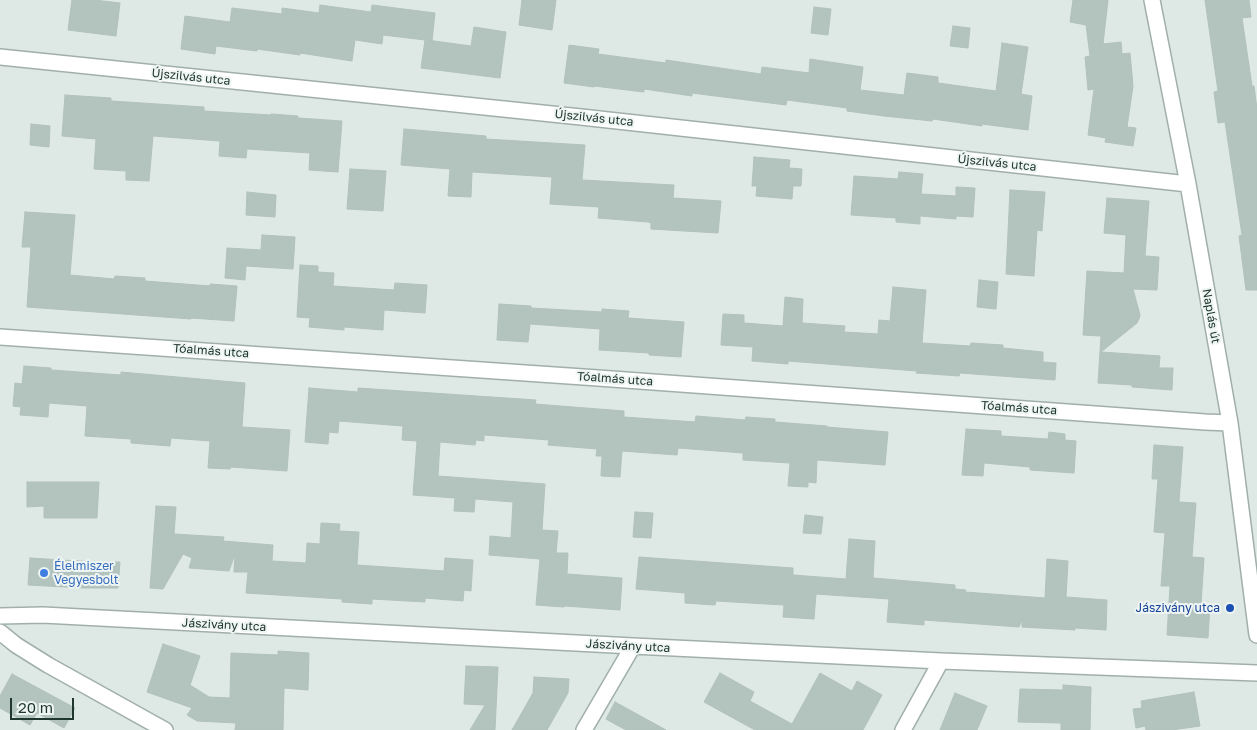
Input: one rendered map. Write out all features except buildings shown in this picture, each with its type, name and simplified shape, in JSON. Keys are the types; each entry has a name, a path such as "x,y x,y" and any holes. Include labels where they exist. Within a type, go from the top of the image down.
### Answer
{"street":[{"name":"Naplás út","path":"1152,0 1188,184 1230,423 1257,635"},
{"name":"Újszilvás utca","path":"0,57 581,116 1188,184"},
{"name":"Tóalmás utca","path":"0,337 1230,423"},
{"name":"Jászivány utca","path":"0,616 43,615 941,661 1257,673"},
{"path":"0,632 16,645 48,665 165,730"},
{"path":"584,730 633,646"},
{"path":"903,730 941,661"}],"place":[{"name":"Élelmiszer Vegyesbolt","path":"44,573"},
{"name":"Jászivány utca","path":"1230,608"}]}
